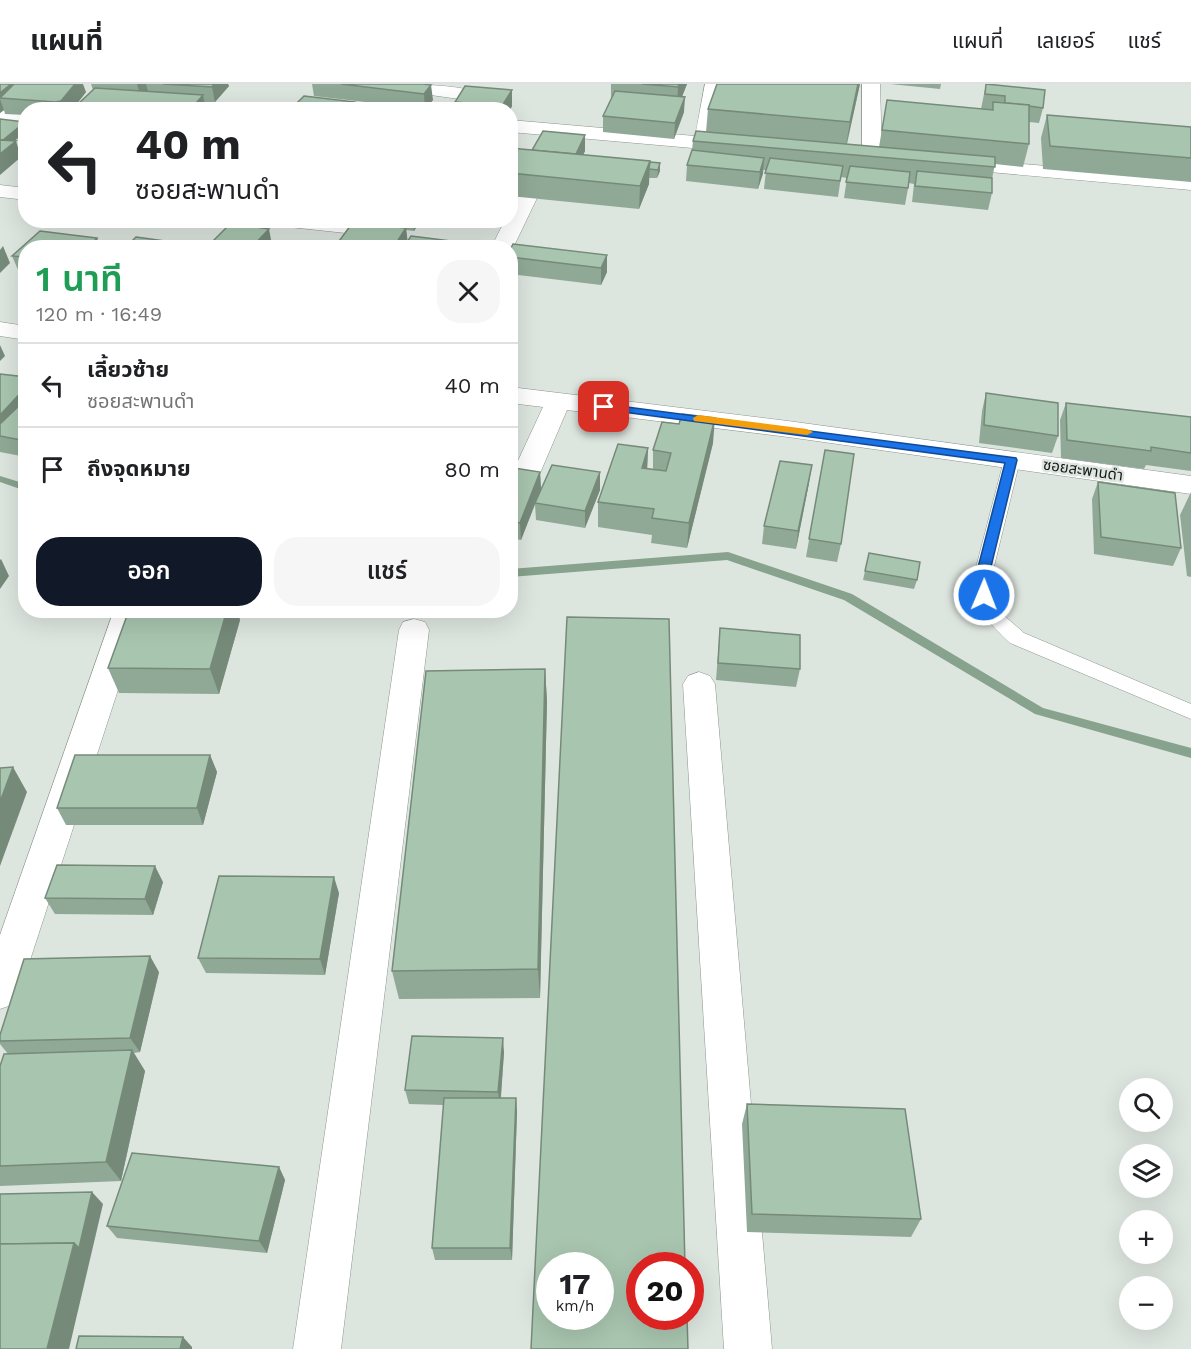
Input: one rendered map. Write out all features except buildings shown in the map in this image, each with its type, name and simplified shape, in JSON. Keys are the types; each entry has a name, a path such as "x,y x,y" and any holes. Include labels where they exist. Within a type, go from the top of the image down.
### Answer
{"street":[{"path":"388,84 462,88"},
{"path":"703,143 714,84"},
{"path":"871,84 872,157"},
{"path":"452,102 462,88"},
{"path":"0,114 18,117"},
{"path":"518,127 759,148"},
{"path":"849,155 896,159"},
{"path":"931,162 1191,184"},
{"path":"0,191 18,193"},
{"path":"519,195 550,198"},
{"path":"0,329 18,332"},
{"name":"ซอยสะพานดำ","path":"518,396 788,429 1191,485"},
{"path":"524,478 558,401"},
{"path":"0,991 9,934 126,618"},
{"path":"317,1349 414,630"},
{"path":"699,684 748,1349"}],"lane":[{"path":"1012,460 982,579 984,595 993,616 1017,638 1191,712"}],"waterway":[{"path":"0,479 18,485"},
{"path":"518,572 728,556 848,597 1039,711 1191,753"}],"slow traffic":[{"path":"698,418 807,432"}],"route":[{"path":"604,407 788,429 1012,460 982,579 984,595"}]}
